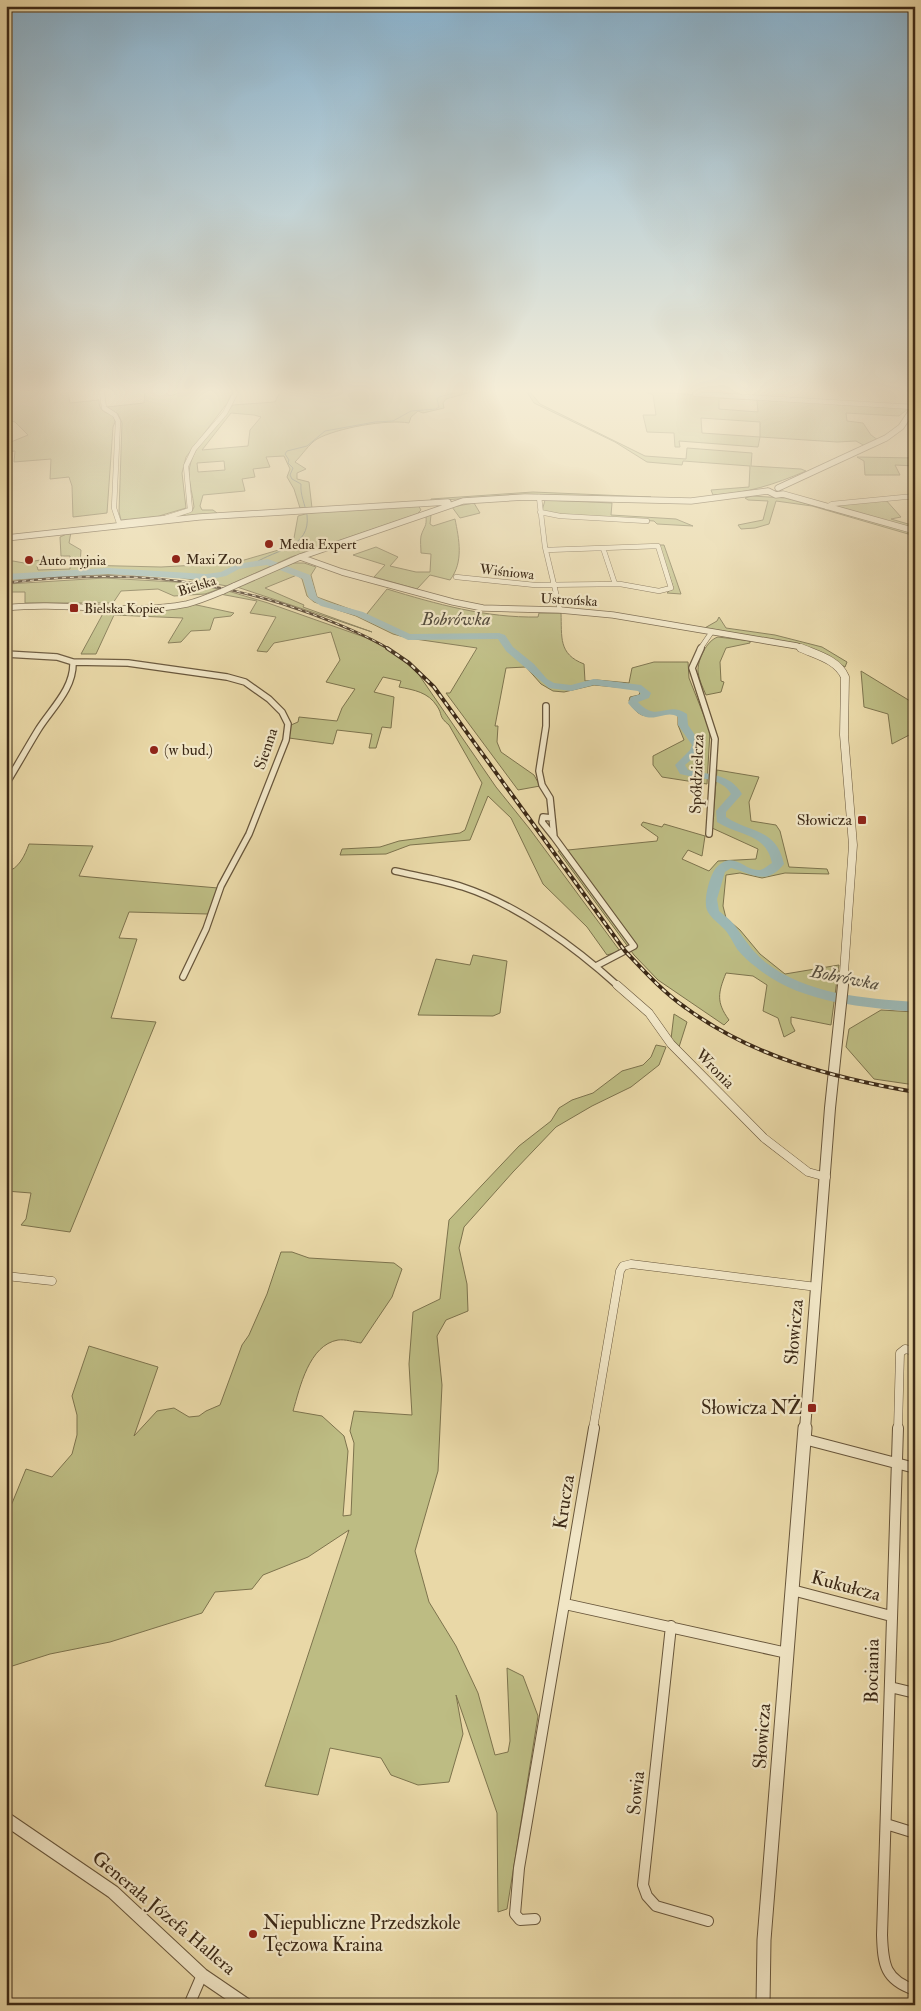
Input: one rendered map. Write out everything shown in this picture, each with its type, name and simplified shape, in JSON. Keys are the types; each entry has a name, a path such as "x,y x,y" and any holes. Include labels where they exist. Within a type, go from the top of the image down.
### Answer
{"street":[{"path":"115,486 114,508 119,524"},
{"path":"6,538 162,518 185,513 190,510 188,486"},
{"path":"783,486 770,488 768,491 776,495 782,494 915,531"},
{"path":"778,488 783,490 782,494"},
{"name":"Bielska","path":"6,608 52,605 165,607 194,602 286,562 463,501 538,497 691,502 768,491"},
{"path":"827,507 832,504 915,496"},
{"path":"538,497 546,550 560,610"},
{"path":"194,518 256,516 311,510 463,501"},
{"path":"423,503 426,513"},
{"path":"119,524 302,511"},
{"path":"256,516 271,512"},
{"path":"540,512 560,516 647,521"},
{"name":"Wiśniowa","path":"456,577 506,585 555,587 615,584 663,591 669,590 671,586 658,546 603,548"},
{"path":"546,550 603,548 615,584"},
{"name":"Ustrońska","path":"300,557 342,572 461,603 514,610 560,610 613,615 711,633 798,646 818,654 837,665"},
{"name":"Spółdzielcza","path":"709,834 715,739 692,668 697,654 711,633"},
{"name":"Sienna","path":"6,654 58,657 73,662 82,660 128,663 239,680 245,682 282,712 288,724 286,740 249,834 221,886 206,929 183,977"},
{"path":"6,784 38,729 69,683 74,668 73,662"},
{"name":"Słowicza","path":"763,2005 764,1940 830,1108 842,998 853,845 844,735 845,677 837,665"},
{"path":"546,706 546,726 539,771 542,784 550,798 554,838"},
{"path":"552,818 543,817 542,822 634,946 596,966"},
{"name":"Wronia","path":"395,871 462,887 490,898 543,928 596,966 649,1012 671,1044 764,1138 808,1172 826,1176"},
{"name":"Krucza","path":"535,1918 520,1920 515,1914 519,1868 565,1604 614,1303 623,1266 632,1264 817,1287"},
{"path":"6,1276 52,1281"},
{"name":"Bociania","path":"915,1350 905,1349 900,1353 890,1616 890,1686 883,1889 884,1960 890,1976 906,1988 915,1990"},
{"path":"804,1439 915,1468"},
{"name":"Kukułcza","path":"792,1590 890,1616"},
{"path":"565,1604 787,1653"},
{"name":"Sowia","path":"671,1626 643,1885 647,1896 656,1906 708,1921"},
{"path":"890,1686 915,1693"},
{"name":"Generała Józefa Hallera","path":"6,1819 113,1892 202,1975 246,2005"},
{"path":"886,1824 915,1833"},
{"path":"189,2005 202,1975"}],"shaded area":[{"path":"72,486 109,486 107,513 73,517"},
{"path":"120,486 183,486 186,508 159,516 121,520 119,512"},
{"path":"191,486 244,486 245,491 203,495 200,506 202,510 213,510 217,513 216,515 150,521 183,515 192,511 194,507"},
{"path":"292,486 309,486 312,508 300,508"},
{"path":"766,486 713,495 711,490"},
{"path":"533,492 651,497 510,495 431,501 431,499"},
{"path":"752,496 785,498 915,533 915,536 812,506 776,501 769,524 741,529 738,525 763,520 768,501 748,500 745,498"},
{"path":"885,499 901,517 891,519 915,526 915,529 832,506"},
{"path":"545,500 612,503 611,515 676,519 693,526 657,524 654,521 561,515 542,511"},
{"path":"474,503 480,513 460,518 452,507"},
{"path":"418,505 421,510 417,514 291,557 227,586 171,576 121,574 43,577 6,581 6,573 9,573 9,562 13,561 24,563 40,560 40,565 37,566 38,570 70,569 70,556 61,556 60,537 71,532 69,543 81,550 80,565 161,567 234,563 282,549 294,538 298,516 309,513"},
{"path":"431,515 430,524 433,526 455,519 459,542 459,558 450,580 430,575 417,589 374,577 385,565 353,555 376,547 398,557 390,566 416,572 430,572 431,554 421,553 421,536 426,525 426,516"},
{"path":"659,545 664,545 681,594 667,593 673,587"},
{"path":"293,563 304,563 316,567 311,575 317,597 366,615 387,589 480,613 538,617 539,613 561,613 563,644 570,655 584,664 585,681 597,680 629,683 632,668 654,662 688,662 689,678 710,731 707,784 662,777 653,765 653,756 684,740 676,713 644,716 639,713 629,701 630,697 639,695 640,692 637,689 594,685 564,692 553,691 541,684 526,667 506,668 495,726 498,726 497,742 501,752 534,775 540,786 518,790 446,693 450,693 477,648 393,634 356,616 314,602 307,596 302,579 297,575 265,588 304,605 303,607 372,632 237,587"},
{"path":"104,578 175,582 219,589 205,594 174,596 158,589 121,591 113,603 25,603 25,592 6,592 6,585 8,584"},
{"path":"228,591 367,638 391,651 417,672 496,787 529,828 620,951 607,955 587,927 543,884 511,818 488,796 470,840 410,845 386,854 340,855 342,849 380,847 399,841 460,833 465,830 482,783 433,701 420,692 399,687 401,681 383,677 374,692 394,697 391,728 382,727 376,748 369,748 372,734 337,730 333,744 289,738 291,725 298,722 299,717 337,721 342,708 355,689 326,682 340,660 331,632 274,643 267,652 257,651 276,617 250,613 257,601 220,594"},
{"path":"192,604 234,613 231,616 214,618 210,630 191,631 181,642 168,643 183,618 114,615 96,654 81,654 106,608"},
{"path":"719,617 726,628 775,635 822,647 847,662 845,667 823,654 703,629 717,621"},
{"path":"718,637 750,641 750,643 726,648 720,662 721,681 724,682 721,692 706,695 699,675 699,662 710,642"},
{"path":"861,671 915,704 915,732 892,744 888,714 864,707"},
{"path":"717,770 759,777 749,802 751,821 776,825 780,831 789,867 827,869 829,874 785,873 762,878 740,873 726,875 723,906 726,918 740,930 760,954 785,974 839,965 831,1025 791,1017 791,1023 795,1031 784,1037 778,1018 763,1011 767,985 753,976 726,973 720,992 720,1002 729,1020 724,1025 658,980 634,955 558,851 657,841 658,837 641,825 643,822 662,827 664,824 705,836 702,856 688,850 682,859 709,871 718,861 756,859 758,849 712,828"},
{"path":"29,844 93,846 79,876 218,888 208,914 129,912 119,938 137,939 111,1018 156,1022 70,1232 21,1225 26,1219 31,1193 6,1191 6,872 18,865"},
{"path":"473,955 507,961 500,1013 493,1016 418,1015 436,959 470,965"},
{"path":"881,1010 915,1012 915,1085 874,1079 846,1047 849,1029"},
{"path":"674,1014 687,1022 679,1047 671,1039"},
{"path":"656,1045 666,1047 659,1065 631,1087 592,1106 556,1127 464,1227 459,1248 467,1284 468,1311 446,1320 437,1336 442,1385 438,1471 415,1551 429,1602 456,1646 478,1693 495,1755 508,1752 510,1741 507,1668 523,1676 538,1716 507,1909 498,1912 497,1813 456,1695 463,1734 449,1782 418,1785 391,1775 381,1758 330,1748 318,1795 265,1786 349,1530 308,1557 263,1575 252,1589 215,1592 202,1613 110,1642 50,1654 6,1668 6,1518 26,1469 52,1477 72,1454 77,1435 77,1415 72,1396 89,1346 158,1367 134,1436 157,1411 174,1408 189,1417 199,1416 220,1405 242,1345 249,1335 267,1294 281,1252 292,1252 309,1258 394,1263 402,1269 392,1297 361,1343 338,1340 320,1350 307,1368 293,1411 322,1416 344,1436 348,1451 343,1516 351,1515 354,1443 350,1431 354,1411 412,1415 409,1364 413,1312 440,1299 449,1220 519,1146 551,1121 559,1108 572,1100 593,1093 622,1071 643,1065 651,1057"}],"waterway":[{"path":"255,563 290,546 304,534 307,526 307,515 301,486"},
{"name":"Bobrówka","path":"6,577 108,571 206,577 223,574 237,567 268,562 307,577 313,598 324,604 360,614 408,637 496,635 502,637 509,649 552,686 571,688 594,682 641,688 646,693 646,696 634,699 633,703 644,713 655,716 674,712 683,716 683,725 697,745 692,754 680,765 684,772 721,780 728,783 737,794 721,811 721,819 764,838 776,852 778,864 770,870 758,874 729,864 720,870 716,880 711,905 712,910 730,928 742,947 761,965 780,978 801,987 846,999 915,1007"}],"railway":[{"path":"6,583 85,577 122,577 196,583 271,600 340,625 387,648"},
{"path":"387,648 409,663 434,687 625,951 669,995 712,1025 739,1040 767,1052 795,1063 854,1080 915,1092"}],"place":[{"name":"Media Expert","path":"269,544"},
{"name":"Maxi Zoo","path":"176,559"},
{"name":"Auto myjnia","path":"29,560"},
{"name":"Bielska Kopiec","path":"74,608"},
{"name":"(w bud.)","path":"154,750"},
{"name":"Słowicza","path":"862,820"},
{"name":"Słowicza NŻ","path":"812,1408"},
{"name":"Niepubliczne Przedszkole Tęczowa Kraina","path":"253,1934"}]}
